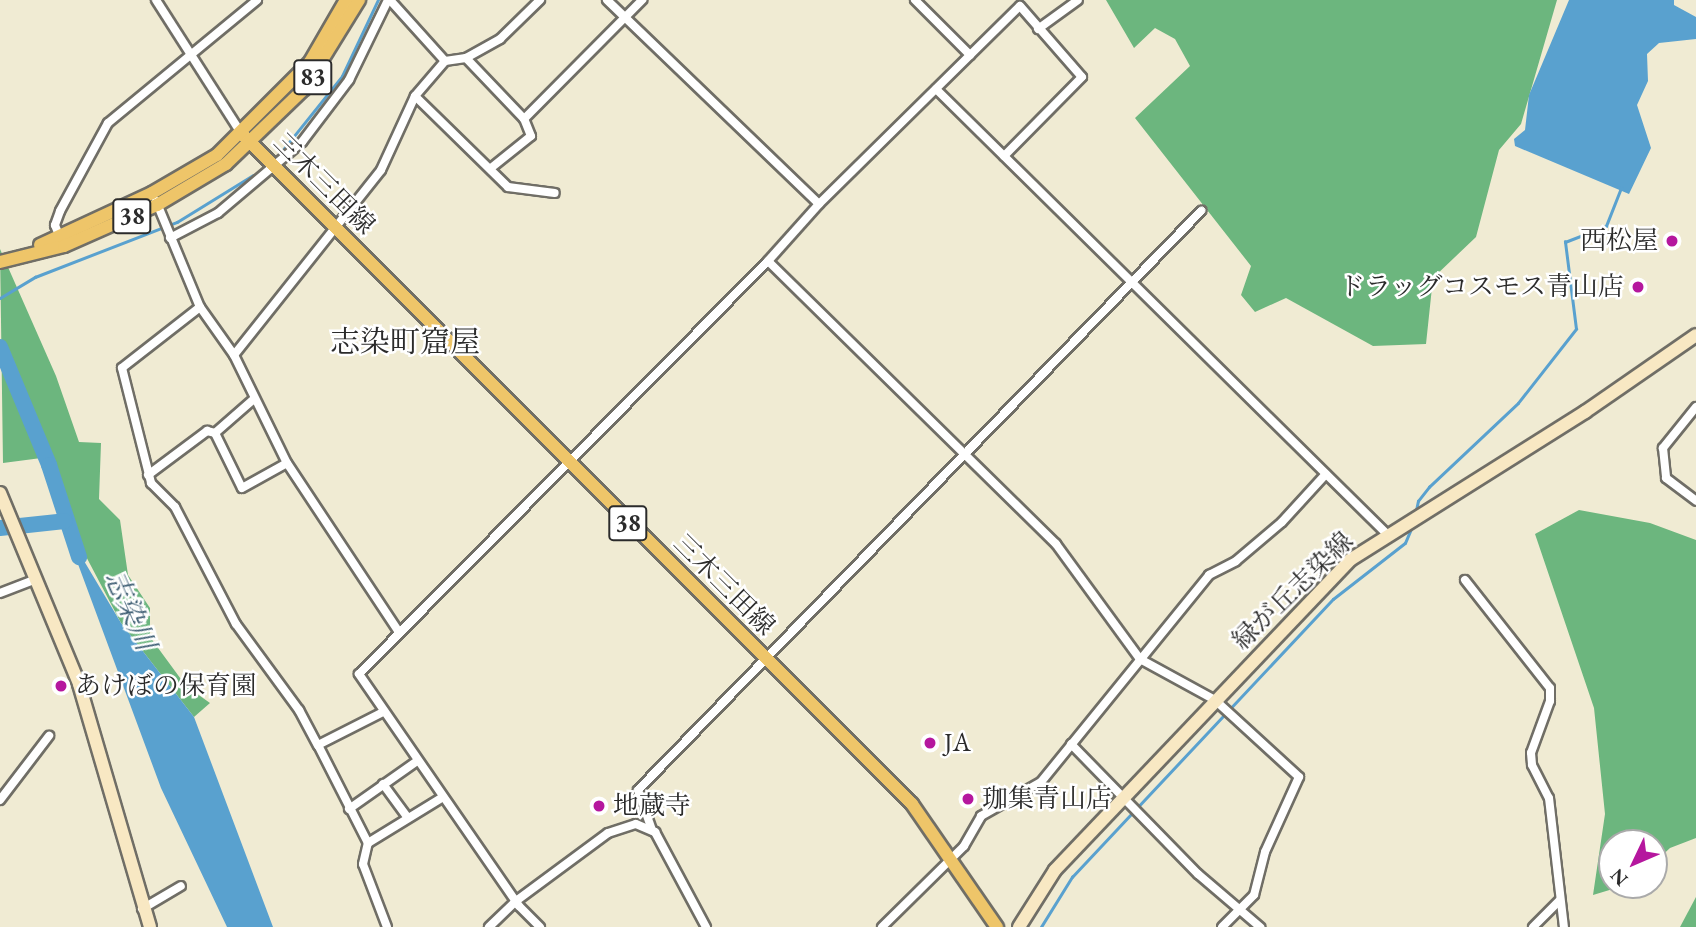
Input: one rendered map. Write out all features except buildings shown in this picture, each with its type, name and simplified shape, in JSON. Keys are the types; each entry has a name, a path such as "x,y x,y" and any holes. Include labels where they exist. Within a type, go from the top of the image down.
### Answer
{"main road":[{"name":"83","path":"241,133 310,62 346,0"},
{"name":"83","path":"251,143 304,89 359,0"},
{"name":"三木三田線","path":"155,199 218,155 241,133 567,463 912,804 997,927"},
{"name":"三木三田線","path":"0,261 61,241 155,199 251,143"}],"street":[{"path":"156,0 241,133"},
{"path":"61,241 55,225 60,211 108,123 257,0"},
{"path":"169,235 218,213 275,169 302,142 349,80 389,0 445,61"},
{"path":"234,355 337,230 381,170 415,96 445,61 466,58 500,40 540,0"},
{"path":"607,0 819,204"},
{"path":"524,119 642,0"},
{"path":"915,0 970,55"},
{"path":"1038,29 1077,0"},
{"path":"540,927 516,901 359,674 768,261 819,204 1020,6 1082,76 1004,156"},
{"path":"466,58 524,119 531,136 491,169"},
{"path":"936,89 1387,534"},
{"path":"415,96 508,187 555,193"},
{"path":"155,199 200,307 234,355 287,463 399,632"},
{"path":"706,927 652,830 638,790 1201,211"},
{"path":"768,261 1056,544 1140,659 1214,700 1299,778 1265,852 1254,895 1243,910 1222,927"},
{"path":"200,307 122,368 148,475 175,507 236,624 299,710 318,745 368,843 363,864 385,926"},
{"name":"緑が丘志染線","path":"1019,927 1055,870 1214,700 1350,561 1409,520 1585,412 1696,335"},
{"path":"215,433 254,399"},
{"path":"1694,496 1666,478 1662,448 1696,407"},
{"path":"148,475 207,431 215,433 242,488 287,463"},
{"path":"882,927 964,846 981,816 1041,782 1209,575 1236,561 1282,522 1326,474"},
{"path":"2,501 79,684 142,909 150,927"},
{"path":"0,593 36,579"},
{"path":"1465,580 1550,688 1550,701 1531,753 1532,765 1549,798 1564,927"},
{"path":"318,745 383,712"},
{"path":"0,800 49,736"},
{"path":"1071,744 1198,874 1260,927"},
{"path":"349,809 417,761"},
{"path":"383,785 408,818"},
{"path":"368,843 443,797"},
{"path":"489,927 516,901 616,829 636,824 652,830"},
{"path":"142,909 181,886"},
{"path":"1533,927 1560,900"}],"green space":[{"path":"1106,0 1557,0 1521,124 1499,150 1476,237 1433,278 1426,344 1373,346 1286,298 1255,312 1241,295 1251,266 1135,118 1190,66 1175,39 1155,28 1134,48"},
{"path":"0,249 56,376 79,442 101,443 99,499 120,520 128,575 150,608 150,637 186,686 210,703 194,717 121,623 80,545 49,457 3,463"},
{"path":"1579,510 1650,523 1696,540 1696,838 1668,850 1668,829 1603,829 1605,814 1594,708 1535,534"},
{"path":"1598,861 1598,893 1593,895"},
{"path":"1696,897 1696,927 1680,927"}],"water":[{"path":"1569,0 1674,0 1674,5 1696,17 1696,39 1659,43 1647,54 1648,81 1637,105 1651,148 1629,194 1515,146 1514,139 1525,130 1529,95"},
{"path":"65,529 121,623 194,717 273,927 227,927 161,788"}],"waterway":[{"path":"282,151 342,76 378,0"},
{"path":"0,298 35,277 177,222 253,175"},
{"path":"1415,515 1418,501 1429,487 1518,403 1576,329 1565,242 1606,226 1621,188"},
{"name":"志染川","path":"0,347 49,465 79,557"},
{"path":"0,528 65,521"},
{"path":"1041,927 1072,877 1333,599 1405,543 1413,524"}],"place":[{"name":"西松屋","path":"1672,241"},
{"name":"ドラッグコスモス青山店","path":"1638,287"},
{"name":"あけぼの保育園","path":"61,686"},
{"name":"JA","path":"930,743"},
{"name":"珈集青山店","path":"968,799"},
{"name":"地蔵寺","path":"599,806"}],"district":[{"name":"志染町窟屋","path":"405,342"}]}
